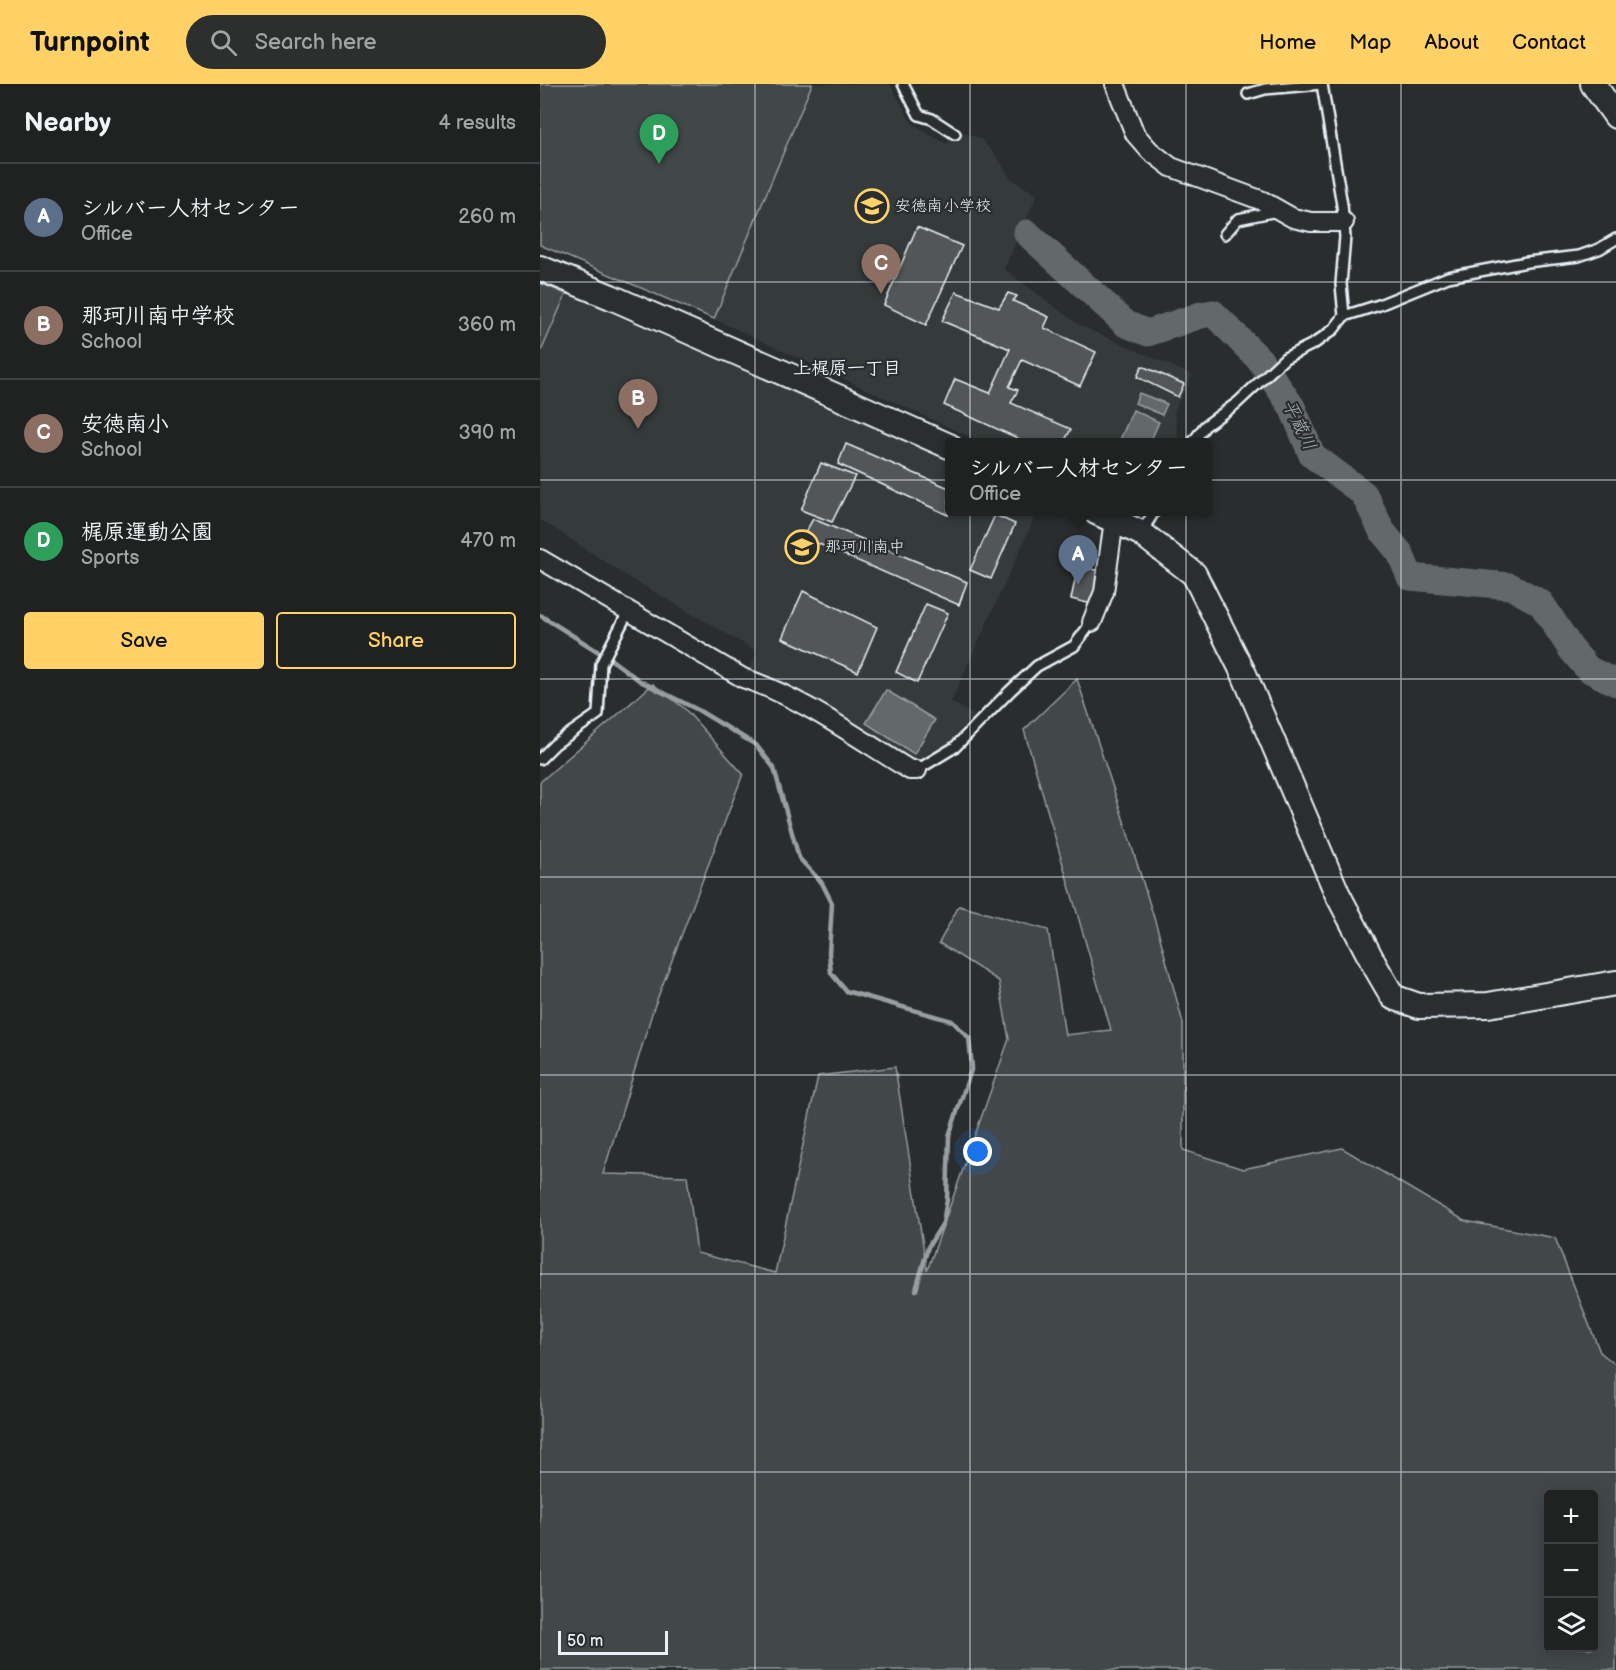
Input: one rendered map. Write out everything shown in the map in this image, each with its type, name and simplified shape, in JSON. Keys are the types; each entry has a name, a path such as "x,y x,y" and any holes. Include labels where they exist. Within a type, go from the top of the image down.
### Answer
{"street":[{"path":"1115,84 1135,134 1150,151 1172,166 1263,201 1293,218 1311,222 1344,222"},
{"path":"1593,84 1616,117"},
{"path":"540,268 945,444"},
{"path":"1092,622 1104,592 1105,516 1141,533 1194,574 1244,674 1338,892 1393,997 1419,1006 1488,1005 1616,982"},
{"path":"540,559 743,678 769,687 910,770 917,770"}],"lane":[{"path":"903,84 919,115 932,119 955,134"},
{"path":"1248,94 1265,88 1322,84 1344,222 1341,284 1344,315"},
{"path":"1224,234 1238,219 1282,211"},
{"path":"1196,438 1205,426 1237,403 1286,358 1315,343 1334,329 1344,315 1379,305 1448,277 1516,263 1579,256 1599,249 1616,238"},
{"path":"1141,533 1152,516"},
{"path":"540,759 555,744 598,714 601,664 628,612"},
{"path":"917,770 955,747 1037,666 1074,646 1092,622"}],"shaded area":[{"path":"540,84 812,84 714,319 540,245"},
{"path":"812,84 890,84 911,122 947,144 957,131 980,138 997,157 1010,178 1037,195 1004,269 1079,325 1192,375 1174,411 1178,438 972,438 714,319"},
{"path":"540,283 566,294 540,354"},
{"name":"那珂川南中","path":"566,294 945,457 945,516 1035,516 951,702 974,715 944,748 925,761 913,765 750,668 758,652 625,575 540,519 540,353"},
{"path":"1139,393 1167,404 1162,415 1135,403"},
{"path":"1133,410 1159,422 1152,438 1121,438"},
{"path":"1077,679 1159,934 1183,1023 1183,1150 1243,1169 1342,1148 1465,1221 1555,1238 1600,1352 1616,1365 1616,1670 540,1670 540,782 653,684 685,709 743,774 653,1010 603,1174 687,1176 697,1253 775,1273 818,1076 895,1067 927,1271 1009,1039 999,981 939,943 959,906 1048,930 1065,1035 1111,1030 1024,730"},
{"path":"886,690 935,720 914,754 866,723"}],"building":[{"path":"917,227 962,246 926,325 884,305"},
{"path":"956,292 999,308 1008,293 1017,296 1013,301 1049,317 1044,328 1096,352 1080,386 1022,360 1009,387 1018,390 1011,403 1071,429 1066,438 1017,438 944,405 955,379 990,393 1010,349 942,321"},
{"path":"1142,366 1184,384 1178,397 1137,377"},
{"path":"846,444 945,486 945,514 838,464"},
{"path":"821,463 855,476 832,522 801,510"},
{"path":"995,516 1015,524 991,579 970,570"},
{"path":"813,519 967,582 959,605 803,537"},
{"path":"1078,566 1100,571 1092,604 1071,599"},
{"path":"803,591 877,627 858,672 782,638"},
{"path":"926,604 948,613 917,683 896,672"}],"waterway":[{"name":"平蔵川","path":"1027,233 1126,324 1148,333 1213,313 1260,360 1292,407 1312,455 1364,494 1382,531 1400,553 1410,577 1510,586 1541,603 1571,649 1588,669 1616,683"},
{"path":"540,615 613,661 640,681 698,710 756,745 774,768 799,858 822,883 832,903 829,953 831,973 846,991 952,1021 969,1038 972,1067 949,1136 947,1200 943,1223 928,1247 916,1290"}],"place":[{"name":"梶原運動公園","path":"659,164"},
{"name":"安徳南小学校","path":"872,206"},
{"name":"安徳南小","path":"881,294"},
{"name":"那珂川南中学校","path":"638,429"},
{"name":"那珂川南中","path":"802,547"},
{"name":"シルバー人材センター","path":"1078,585"}],"district":[{"name":"上梶原一丁目","path":"847,368"}]}
